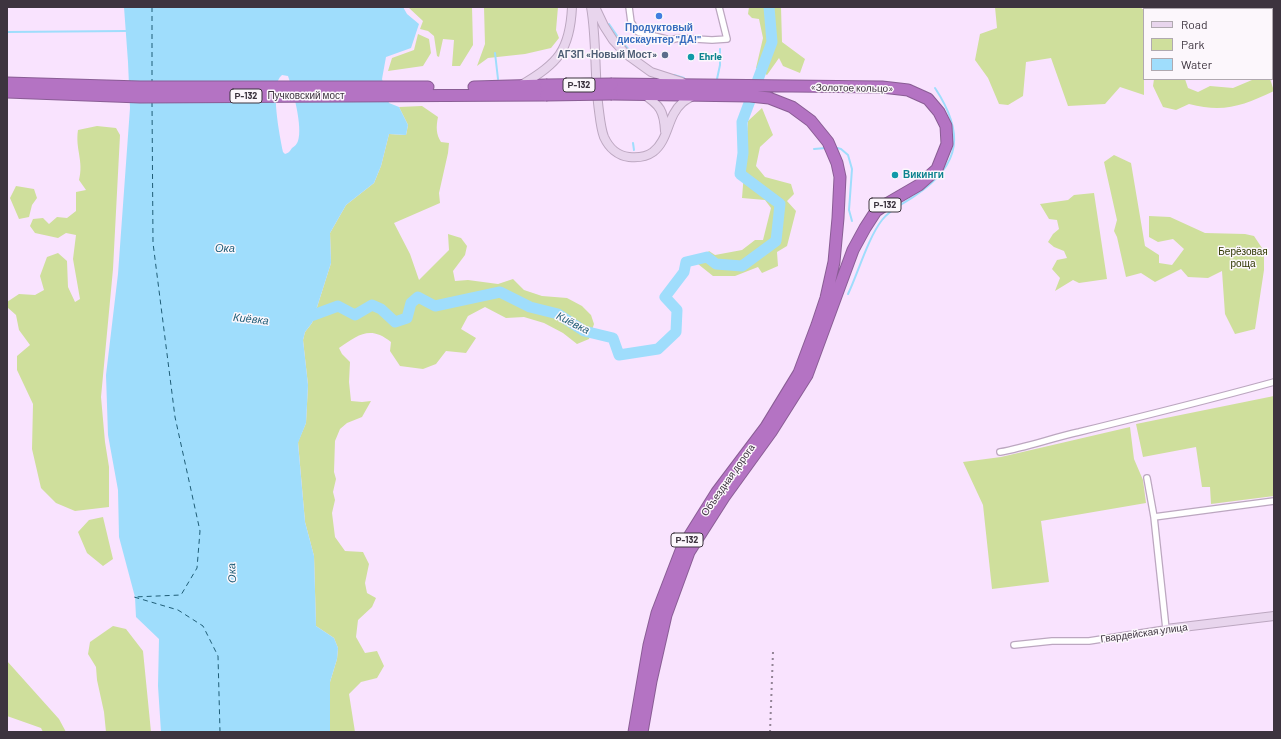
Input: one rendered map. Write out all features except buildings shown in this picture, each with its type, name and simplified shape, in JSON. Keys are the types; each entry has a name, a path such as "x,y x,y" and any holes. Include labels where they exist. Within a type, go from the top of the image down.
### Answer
{"highway":[{"name":"Пучковский мост","path":"7,83 140,87 485,91"},
{"name":"Р-132","path":"485,91 520,85 546,90"},
{"name":"«Золотое кольцо»","path":"612,89 696,90 882,87 908,90 928,99 939,112 946,126 947,144 936,169 920,185 876,211 853,250 803,374"},
{"name":"Р-132","path":"485,91 612,89 642,94 696,90"},
{"name":"«Золотое кольцо»","path":"696,90 769,98 792,107 811,121 828,142 837,163 840,177 834,262 818,325 803,374"},
{"name":"Пучковский мост","path":"7,92 140,96 485,91"},
{"name":"Объездная дорога","path":"634,732 649,644 656,619 682,548 717,492 766,427 803,374"},
{"name":"Объездная дорога","path":"642,732 651,680 666,615 689,552 724,496 771,432 803,374"}],"main road":[{"path":"520,85 535,77 549,66 563,49 568,40 572,7"},
{"path":"591,7 594,21 596,90 602,132 613,150 626,157 639,158 652,153 658,148 665,135 672,116 682,102 696,90 651,72 626,54 613,40 595,7"},
{"path":"642,94 653,101 661,110 664,119 665,135"},
{"name":"Гвардейская улица","path":"1166,629 1274,616"}],"street":[{"path":"629,7 631,22 638,32 670,40 679,38 712,40 727,39 718,7"},
{"path":"1000,452 1210,400 1274,382"},
{"path":"1147,478 1154,517 1166,629"},
{"path":"1154,517 1274,502"},
{"name":"Гвардейская улица","path":"1014,645 1052,641 1089,641 1166,629"}],"green space":[{"path":"408,7 472,7 473,45 460,66 452,66 454,40 443,39 439,57 437,56 434,36 428,31 420,29 423,21"},
{"path":"484,7 558,7 556,30 559,38 551,48 525,54 488,58 477,66 485,44"},
{"path":"749,7 781,7 782,42 805,59 800,73 783,66 779,58 767,75 756,68 763,38 759,19 752,18 748,14"},
{"path":"995,7 1140,7 1143,9 1144,95 1120,87 1105,104 1068,106 1051,58 1026,62 1023,96 1008,105 999,104 988,78 975,60 980,34 997,28"},
{"path":"1274,7 1274,11 1273,8 1188,8"},
{"path":"418,34 429,39 431,53 423,66 388,71 392,58 414,50"},
{"path":"1154,80 1185,80 1188,88 1198,92 1210,86 1233,88 1252,80 1270,80 1274,91 1252,101 1223,108 1201,107 1189,104 1176,110 1163,107 1153,86"},
{"path":"422,106 438,117 437,130 439,139 441,142 449,143 439,193 440,203 394,223 410,254 419,280 449,250 448,234 461,238 467,246 465,255 453,271 455,281 468,280 498,284 513,279 524,290 542,296 567,298 582,306 591,315 594,324 589,339 577,344 563,333 544,323 524,317 506,318 485,307 468,316 461,329 476,338 466,353 446,351 436,364 423,369 400,366 390,351 391,342 377,334 370,333 358,336 339,348 342,354 350,362 349,382 351,401 371,401 362,417 347,423 340,429 335,441 334,472 336,479 333,492 335,500 332,513 335,537 345,551 363,552 369,564 365,583 367,593 376,598 372,607 358,620 356,637 365,653 377,651 384,666 377,678 361,682 349,694 355,732 330,732 330,682 337,659 338,648 334,638 316,626 314,556 305,522 298,442 306,423 308,385 303,340 305,332 312,323 331,263 330,233 346,205 374,183 381,166 389,134 406,135 408,125 399,107"},
{"path":"762,108 773,135 760,147 756,166 765,177 791,184 794,194 787,201 796,211 787,246 777,252 778,266 762,273 758,267 735,276 713,276 698,264 709,251 715,255 742,250 755,240 763,240 771,208 765,200 742,198 748,121"},
{"path":"97,126 116,128 120,135 113,269 101,397 109,467 109,507 75,511 56,503 41,488 32,449 33,404 17,370 17,356 30,345 19,330 16,315 7,307 7,302 19,294 35,295 44,290 40,276 47,257 58,253 67,261 68,287 75,302 80,299 73,259 76,235 66,233 58,238 35,233 30,226 33,219 43,218 49,224 57,217 67,218 76,211 76,192 86,190 79,180 81,167 77,137 78,130"},
{"name":"Берёзовая роща","path":"1114,155 1131,163 1145,246 1159,255 1159,263 1172,265 1184,249 1173,239 1158,242 1149,237 1149,216 1170,217 1205,233 1245,234 1254,236 1264,251 1264,270 1255,329 1235,334 1225,314 1222,271 1208,278 1188,277 1181,269 1155,282 1141,273 1126,277 1117,237 1114,231 1117,220 1104,162"},
{"path":"16,186 34,189 37,198 32,205 29,217 19,219 10,198"},
{"path":"1094,193 1107,279 1079,283 1073,280 1055,291 1060,278 1052,269 1057,260 1067,258 1064,251 1054,247 1048,242 1053,234 1059,229 1057,220 1049,219 1040,204 1068,200 1074,195"},
{"path":"1274,396 1274,496 1211,504 1210,487 1202,487 1196,447 1143,457 1136,424"},
{"path":"1130,427 1134,459 1143,480 1146,503 1041,521 1049,582 992,589 983,505 963,462 1001,457"},
{"path":"103,517 113,559 103,566 87,553 78,532 89,520"},
{"path":"113,626 126,629 143,651 151,732 106,732 96,667 88,654 90,642"},
{"path":"7,661 59,719 66,732 43,732 41,728 7,716"}],"water":[{"name":"Ока","path":"124,7 403,7 407,14 419,24 411,48 386,57 382,79 389,103 399,107 408,125 406,135 389,134 381,166 374,183 346,205 330,233 331,263 312,323 305,332 303,340 308,385 306,423 298,443 305,522 314,556 316,626 334,638 338,648 337,659 330,682 330,732 161,732 158,686 159,639 136,617 135,597 119,537 118,490 108,435 106,375 118,274 130,108","holes":["282,75 288,76 297,108 299,135 296,144 285,154 283,152 276,111 276,89 278,80"]}],"waterway":[{"name":"Киёвка","path":"300,320 338,306 355,315 372,305 381,309 395,322 407,318 411,303 418,297 435,306 500,292 530,307 558,314 584,331 613,338 619,355 658,349 676,332 677,310 665,297 684,272 686,262 707,257 716,264 742,266 776,241 780,204 740,174 743,153 742,122 772,42 769,7"},
{"path":"609,24 620,40 636,57"},
{"path":"7,32 126,31"},
{"path":"717,79 720,65 720,49"},
{"path":"495,53 498,79"},
{"path":"674,75 684,78"},
{"path":"848,294 872,236 885,216 931,183 950,159 954,146 954,133 951,119 935,88"},
{"path":"633,143 634,150"},
{"path":"834,147 841,149 848,155 852,169 849,210 852,221"},
{"path":"814,149 826,148"}],"ferry route":[{"path":"152,7 152,83"},
{"path":"152,102 153,243 175,417 200,531 197,568 181,595 134,597 178,610 203,626 218,656 220,732"}],"railway":[{"path":"770,732 773,652"}],"place":[{"name":"Продуктовый дискаунтер \"ДА!\"","path":"659,16"},
{"name":"АГЗП «Новый Мост»","path":"665,55"},
{"name":"Ehrle","path":"691,57"},
{"name":"Викинги","path":"895,175"}]}
